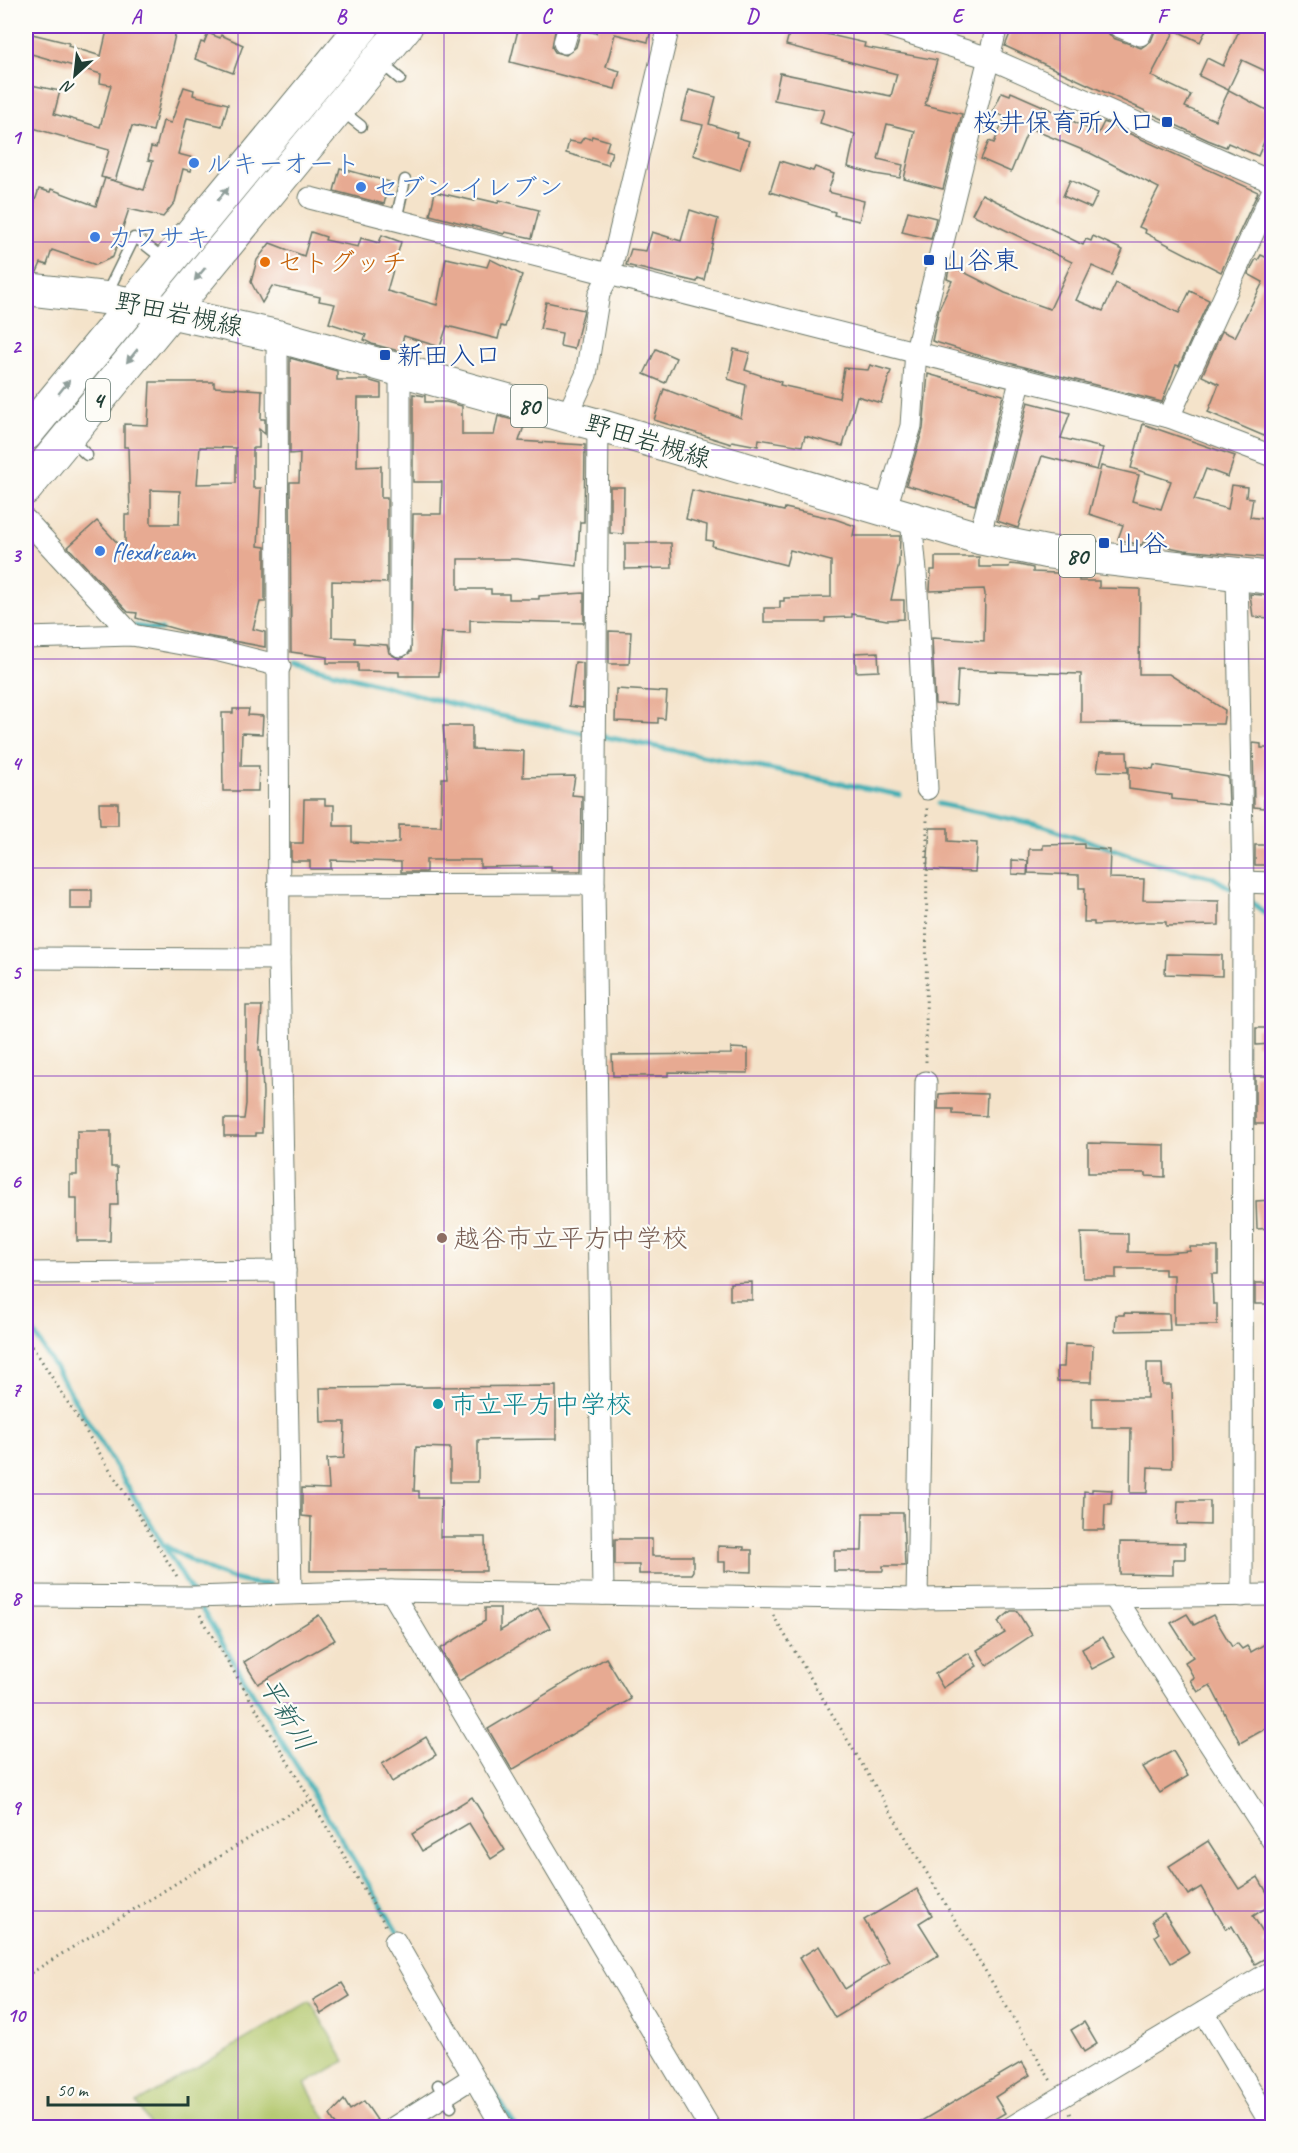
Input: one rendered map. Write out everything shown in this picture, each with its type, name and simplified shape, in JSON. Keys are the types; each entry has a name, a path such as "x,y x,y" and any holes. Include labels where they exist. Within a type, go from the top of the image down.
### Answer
{"highway":[{"name":"4","path":"26,434 119,301 166,261 363,26"},
{"name":"4","path":"26,488 77,446 169,311 349,117 389,69 406,26"}],"main road":[{"name":"野田岩槻線","path":"26,290 119,301 277,336 567,416 980,538 1046,552 1272,578"}],"street":[{"path":"567,416 586,375 599,294 610,273 669,26"},
{"path":"887,26 989,58 1272,182"},
{"path":"927,789 916,570 898,515 911,426 916,350 997,26"},
{"path":"1118,26 1140,35 1144,26"},
{"path":"1169,417 1272,192"},
{"path":"310,198 916,350 1169,417 1272,456"},
{"path":"277,336 280,666 279,959 291,1592"},
{"path":"400,370 400,646"},
{"path":"980,538 1022,378"},
{"path":"598,425 594,884 603,1594"},
{"path":"38,534 132,634"},
{"path":"1237,575 1242,882 1242,1596"},
{"path":"26,638 132,634 220,651 280,666"},
{"path":"1242,882 1272,883"},
{"path":"279,885 594,884"},
{"path":"26,958 279,959"},
{"path":"917,1599 926,1082"},
{"path":"26,1273 285,1271"},
{"path":"26,1596 196,1597 291,1592 391,1591 917,1599 1272,1595"},
{"path":"391,1591 710,2127"},
{"path":"1114,1597 1272,1840"},
{"path":"395,1941 497,2124"},
{"path":"1010,2127 1272,1971"},
{"path":"1204,2012 1272,2126"},
{"path":"403,2120 472,2078"}],"lane":[{"path":"396,220 405,180"},
{"path":"119,301 136,239 166,261"}],"path":[{"path":"926,1082 927,789"},
{"path":"26,1336 196,1597 311,1800 395,1941"},
{"path":"762,1596 1060,2098"},
{"path":"26,1976 311,1800"}],"green space":[{"path":"310,2001 345,2061 305,2084 331,2127 151,2127 137,2103"}],"building":[{"path":"108,26 177,26 153,131 132,126 115,181 101,177 109,150 26,126 26,84 60,91 54,114 100,127 111,85 100,83 101,74 28,53 32,34 69,43 68,46 101,56"},
{"path":"519,26 556,26 552,47 555,52 566,55 576,47 581,30 596,33 598,26 652,26 648,42 615,34 606,67 620,71 615,89 510,62"},
{"path":"791,26 865,43 864,47 937,60 925,105 962,114 943,189 904,179 915,131 887,124 878,159 903,165 900,178 875,174 848,167 855,134 820,123 824,110 774,100 780,73 891,96 897,74 786,45"},
{"path":"1013,26 1101,26 1113,38 1141,48 1151,41 1157,26 1208,26 1200,42 1175,30 1151,76 1191,95 1185,107 1215,120 1229,90 1272,113 1272,123 1258,156 1228,143 1226,147 1208,140 1005,46"},
{"path":"1241,26 1272,26 1272,74 1242,60 1228,90 1199,76 1207,58 1223,66"},
{"path":"208,33 220,38 221,35 243,45 233,73 195,59 201,42 204,43"},
{"path":"184,87 194,90 193,95 228,104 222,126 187,118 178,154 194,158 191,171 183,169 175,202 163,217 129,209 113,257 96,265 52,250 47,265 41,263 37,272 26,271 26,227 39,189 50,192 51,189 96,206 105,178 144,190 153,161 148,160 151,147 156,148 163,121 171,123"},
{"path":"689,90 716,97 709,124 737,133 736,137 749,141 740,170 693,155 703,125 681,120"},
{"path":"1002,92 1010,95 1011,92 1098,134 1104,122 1258,192 1221,272 1145,233 1146,230 1139,227 1159,188 1090,153 1029,128 1011,172 981,159 989,141 994,143 1005,117 993,111"},
{"path":"592,136 609,141 606,150 612,152 608,165 566,153 569,141 580,143 584,137 591,139"},
{"path":"780,161 813,171 815,167 834,174 828,192 864,201 859,221 834,215 835,212 770,192"},
{"path":"340,168 390,182 384,204 334,191"},
{"path":"1070,180 1098,193 1091,208 1063,196"},
{"path":"435,192 475,201 476,198 498,203 499,200 539,210 532,238 505,232 504,234 430,215"},
{"path":"982,194 1083,245 1086,239 1091,241 1093,236 1123,250 1112,275 1092,266 1076,300 1103,311 1116,283 1179,313 1190,291 1209,300 1179,366 1176,365 1162,402 932,341 939,309 952,281 947,279 950,265 1005,293 1050,309 1072,262 972,214"},
{"path":"690,210 718,219 704,280 698,278 697,282 626,265 631,249 646,251 652,232 681,241"},
{"path":"908,211 936,218 931,239 902,232"},
{"path":"311,232 326,237 325,240 358,247 361,238 379,243 382,235 401,242 387,291 437,305 446,258 487,267 490,259 522,275 505,327 501,326 498,339 447,326 440,347 404,336 399,351 372,344 364,340 366,335 329,323 335,304 319,301 320,297 272,286 262,303 251,282 257,260 270,243 304,256"},
{"path":"1261,255 1272,260 1272,338 1266,353 1272,356 1272,417 1264,436 1208,412 1219,384 1202,376 1222,331 1235,337 1263,282 1248,274 1256,259 1258,260"},
{"path":"546,302 584,310 574,349 560,346 562,333 540,329"},
{"path":"656,349 676,358 665,383 644,374"},
{"path":"734,349 750,353 745,370 781,382 780,385 839,398 844,368 868,370 870,365 891,371 881,403 857,396 843,446 805,436 802,446 759,439 758,446 732,441 731,444 654,420 664,389 741,418 746,385 728,379"},
{"path":"290,358 337,371 337,380 367,380 381,384 381,398 358,398 357,467 381,466 381,498 387,498 387,583 332,581 332,637 355,638 355,643 387,645 389,653 399,659 411,652 413,514 441,514 442,482 413,482 413,394 425,396 425,402 446,402 462,406 462,435 494,435 498,416 525,423 519,441 585,445 584,522 580,522 577,566 517,559 458,559 458,589 491,589 491,594 509,594 509,599 539,599 539,596 584,593 584,623 470,620 470,633 442,632 439,676 399,676 399,672 358,671 358,663 327,663 327,657 291,652 290,482 299,482 300,453 290,454"},
{"path":"928,374 1003,395 975,505 906,485 923,429"},
{"path":"150,382 214,382 214,387 262,390 261,419 265,419 265,434 259,429 259,448 253,448 253,488 261,488 258,546 265,547 265,602 260,602 253,629 265,632 265,647 190,633 136,618 137,613 128,612 68,547 97,521 125,551 125,515 130,515 128,447 124,447 124,424 148,425","holes":["200,447 236,448 236,483 197,484","151,490 180,491 179,524 151,524"]},
{"path":"1028,402 1070,413 1061,438 1103,448 1097,470 1042,456 1018,528 997,521"},
{"path":"1143,424 1235,456 1228,477 1206,469 1194,500 1228,509 1232,485 1247,487 1246,497 1253,498 1250,517 1272,520 1272,546 1269,558 1184,550 1143,542 1142,545 1136,544 1118,539 1123,525 1089,514 1101,466 1139,475 1132,501 1161,509 1171,481 1131,468"},
{"path":"610,487 624,487 623,534 610,533"},
{"path":"692,490 784,511 785,508 835,519 855,526 853,536 900,536 899,563 891,600 904,600 904,619 887,620 852,614 852,617 825,618 825,622 764,622 764,608 780,608 780,601 784,601 784,598 831,597 831,561 790,550 786,565 712,546 713,541 706,540 707,525 686,519"},
{"path":"625,543 671,543 672,568 625,569"},
{"path":"935,557 979,557 979,567 1019,565 1033,568 1033,572 1079,574 1079,581 1099,581 1099,588 1140,589 1139,674 1169,674 1225,710 1223,724 1081,723 1081,674 958,670 956,705 935,704 932,638 984,641 985,594 984,589 930,591 931,570 935,570"},
{"path":"1250,594 1272,596 1272,618 1253,617"},
{"path":"609,631 631,632 629,664 609,664"},
{"path":"878,652 879,671 856,672 855,653"},
{"path":"575,662 583,663 583,708 569,706"},
{"path":"616,689 667,692 665,719 658,718 658,723 615,721"},
{"path":"233,709 249,709 248,715 263,716 262,734 242,733 241,766 259,766 258,791 223,791 222,713 233,713"},
{"path":"443,726 472,726 472,749 524,751 523,777 575,776 572,795 582,796 581,871 551,871 551,866 480,867 480,860 426,860 426,872 401,872 401,862 331,860 331,869 310,869 310,861 291,861 291,843 303,843 304,799 325,799 325,805 334,805 334,826 352,826 352,842 391,844 399,842 399,825 441,826 442,778 447,778"},
{"path":"1253,743 1261,744 1261,748 1272,748 1272,796 1264,795 1264,808 1254,807"},
{"path":"1100,752 1127,752 1128,772 1097,771"},
{"path":"1154,765 1228,777 1229,805 1172,799 1172,795 1129,789 1129,766 1153,769"},
{"path":"99,803 118,803 118,825 100,825"},
{"path":"930,828 948,828 948,841 977,843 975,872 927,870"},
{"path":"1084,844 1084,848 1110,850 1109,878 1144,879 1143,900 1219,901 1219,925 1166,926 1166,922 1144,922 1094,925 1094,922 1084,922 1085,888 1079,888 1079,875 1028,873 1029,849 1043,849 1043,845"},
{"path":"1255,845 1271,845 1271,865 1255,865"},
{"path":"1012,860 1028,861 1027,875 1012,874"},
{"path":"70,890 92,890 92,909 70,909"},
{"path":"1166,954 1222,955 1222,976 1165,974"},
{"path":"246,1006 262,1006 259,1050 261,1050 263,1093 262,1133 256,1133 256,1136 224,1136 224,1119 244,1119"},
{"path":"1256,1028 1272,1028 1272,1044 1256,1045"},
{"path":"731,1048 748,1049 748,1073 668,1072 668,1076 613,1076 612,1055 731,1054"},
{"path":"1255,1076 1269,1076 1272,1124 1255,1124"},
{"path":"939,1094 987,1094 986,1116 953,1114 953,1109 938,1109"},
{"path":"77,1131 111,1131 111,1167 117,1167 118,1205 111,1205 110,1241 77,1241 77,1198 70,1198 70,1175 77,1175"},
{"path":"1088,1143 1165,1145 1165,1177 1146,1176 1146,1173 1088,1173"},
{"path":"1272,1200 1272,1228 1257,1229 1256,1201"},
{"path":"1081,1233 1128,1234 1128,1252 1165,1253 1190,1251 1190,1247 1218,1247 1218,1274 1212,1274 1213,1304 1217,1304 1217,1325 1174,1325 1174,1275 1165,1275 1165,1269 1116,1269 1116,1278 1083,1278"},
{"path":"752,1282 752,1300 730,1300 730,1283"},
{"path":"1255,1283 1272,1283 1272,1304 1255,1304"},
{"path":"1124,1313 1169,1314 1170,1330 1115,1331 1116,1315 1124,1315"},
{"path":"1065,1344 1093,1345 1092,1382 1057,1381 1057,1367 1064,1367"},
{"path":"1147,1363 1162,1363 1163,1385 1171,1385 1172,1468 1148,1467 1147,1493 1130,1493 1131,1428 1092,1428 1092,1398 1147,1398"},
{"path":"556,1386 556,1439 478,1440 478,1482 450,1482 450,1448 416,1447 414,1491 419,1491 419,1498 441,1498 440,1537 485,1537 486,1571 310,1571 311,1517 302,1516 302,1488 329,1489 327,1459 344,1458 345,1422 321,1422 320,1388"},
{"path":"1092,1489 1112,1490 1111,1504 1105,1504 1104,1530 1083,1530 1084,1491 1092,1492"},
{"path":"1178,1501 1210,1501 1210,1525 1177,1524"},
{"path":"863,1513 903,1513 905,1566 883,1566 883,1571 834,1571 834,1551 862,1551"},
{"path":"615,1539 652,1539 652,1556 693,1556 693,1571 691,1574 639,1574 639,1565 615,1565"},
{"path":"1120,1542 1185,1543 1185,1559 1173,1559 1173,1575 1120,1574"},
{"path":"718,1546 744,1547 744,1550 752,1550 752,1572 725,1571 725,1562 718,1562"},
{"path":"485,1608 500,1608 500,1631 538,1608 550,1628 459,1681 440,1649 485,1621"},
{"path":"1011,1611 1017,1611 1032,1635 987,1665 977,1650 1005,1633 998,1622"},
{"path":"1187,1614 1194,1625 1213,1615 1232,1647 1237,1643 1242,1649 1247,1646 1251,1652 1272,1640 1272,1725 1240,1743 1210,1685 1198,1692 1190,1680 1194,1678 1185,1662 1193,1657 1171,1623"},
{"path":"319,1615 335,1640 258,1684 244,1662"},
{"path":"1103,1637 1115,1657 1092,1669 1082,1649"},
{"path":"969,1653 977,1666 943,1688 935,1674"},
{"path":"606,1658 631,1699 512,1770 488,1729"},
{"path":"426,1737 436,1755 392,1782 382,1764"},
{"path":"1173,1751 1188,1776 1160,1793 1143,1767"},
{"path":"472,1797 505,1850 491,1859 469,1823 422,1851 412,1834"},
{"path":"1208,1841 1239,1889 1258,1877 1272,1901 1272,1904 1253,1916 1267,1938 1262,1941 1271,1955 1255,1964 1232,1926 1226,1929 1201,1887 1188,1895 1169,1866"},
{"path":"917,1889 932,1915 919,1923 939,1955 835,2018 799,1958 819,1946 845,1989 889,1962 864,1920"},
{"path":"1164,1913 1189,1952 1171,1963 1155,1936 1159,1933 1152,1921"},
{"path":"342,1983 350,1996 321,2014 313,2000"},
{"path":"1084,2022 1097,2044 1084,2052 1071,2030"},
{"path":"1022,2062 1030,2075 995,2097 1005,2113 981,2127 911,2127"},
{"path":"344,2100 350,2110 364,2101 377,2120 365,2127 337,2127 330,2115"}],"waterway":[{"path":"135,626 161,630"},
{"path":"295,662 482,712 592,735"},
{"path":"601,736 900,795"},
{"path":"939,804 1044,826 1160,865 1212,877 1230,888"},
{"path":"1250,900 1272,920"},
{"name":"平新川","path":"26,1320 192,1592"},
{"path":"164,1545 228,1577 241,1581 270,1584"},
{"name":"平新川","path":"198,1603 400,1936"},
{"name":"平新川","path":"492,2088 516,2128"}],"place":[{"name":"桜井保育所入口","path":"1167,122"},
{"name":"ルキーオート","path":"194,163"},
{"name":"セブン-イレブン","path":"361,187"},
{"name":"カワサキ","path":"95,237"},
{"name":"山谷東","path":"929,260"},
{"name":"セトグッチ","path":"265,262"},
{"name":"新田入口","path":"385,355"},
{"name":"山谷","path":"1104,543"},
{"name":"flexdream","path":"100,551"},
{"name":"越谷市立平方中学校","path":"442,1238"},
{"name":"市立平方中学校","path":"438,1404"}]}
